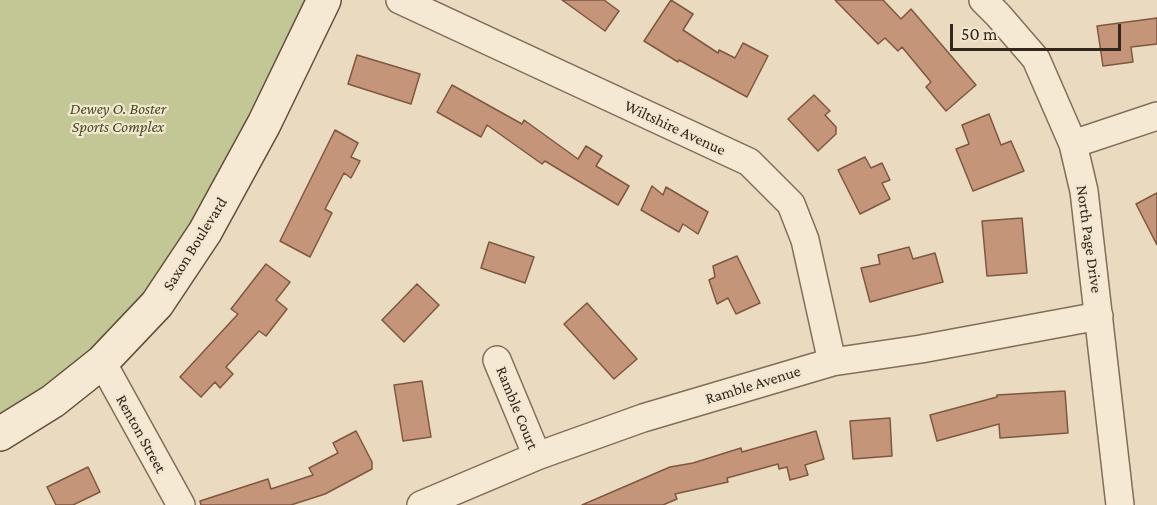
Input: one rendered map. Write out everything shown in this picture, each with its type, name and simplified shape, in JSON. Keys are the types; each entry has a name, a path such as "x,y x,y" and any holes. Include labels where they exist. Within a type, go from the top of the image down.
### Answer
{"main road":[{"name":"Saxon Boulevard","path":"0,434 53,401 102,362 157,304 205,232 264,124 324,0"}],"street":[{"name":"Wiltshire Avenue","path":"400,0 748,162 791,204 805,240 831,362"},
{"name":"North Page Drive","path":"983,0 999,15 1036,59 1073,144 1084,191 1120,505"},
{"path":"1073,144 1157,116"},
{"name":"Ramble Avenue","path":"421,505 537,456 643,418 831,362 921,349 1099,316"},
{"name":"Ramble Court","path":"497,360 537,456"},
{"name":"Renton Street","path":"102,362 181,505"}],"green space":[{"name":"Dewey O. Boster Sports Complex","path":"0,0 309,0 239,145 172,262 111,334 49,388 0,416"}],"building":[{"path":"562,0 604,0 619,11 605,31"},
{"path":"671,0 693,14 683,30 718,53 719,50 735,58 743,43 768,56 747,97 679,60 678,62 644,41"},
{"path":"835,0 883,0 901,19 911,9 976,85 946,111 926,87 931,82 902,47 898,51 885,38 878,44"},
{"path":"1157,18 1157,44 1131,47 1133,62 1103,66 1097,26"},
{"path":"357,55 420,74 411,104 348,84"},
{"path":"452,85 522,124 524,120 578,159 586,146 602,156 596,166 629,186 618,205 545,161 542,164 487,125 481,137 437,112"},
{"path":"814,95 830,111 825,115 836,127 836,134 818,151 788,119"},
{"path":"989,114 1001,145 1011,141 1024,171 973,191 956,149 969,144 962,125"},
{"path":"335,130 358,143 351,157 360,161 351,178 344,173 325,209 332,213 310,257 280,241"},
{"path":"865,157 871,168 882,163 890,180 882,183 890,199 860,214 838,170"},
{"path":"652,186 663,195 666,187 708,212 698,234 683,224 679,232 641,210"},
{"path":"1157,193 1157,245 1136,204"},
{"path":"1022,218 1027,273 987,276 982,221"},
{"path":"489,242 534,257 525,283 481,268"},
{"path":"909,247 913,259 935,253 943,282 870,302 861,268 880,264 878,255"},
{"path":"737,256 760,303 736,314 728,298 717,304 709,280 715,277 713,266"},
{"path":"266,264 290,282 276,300 287,309 266,336 259,331 226,367 233,374 220,388 215,382 201,397 180,377 238,314 231,309"},
{"path":"417,284 439,305 404,342 382,320"},
{"path":"587,303 637,359 614,379 564,324"},
{"path":"422,381 431,437 403,441 394,385"},
{"path":"1065,391 1068,433 1000,438 999,424 937,441 930,415 997,397 997,395"},
{"path":"890,418 892,456 853,459 850,421"},
{"path":"356,431 372,462 372,469 325,494 291,505 201,505 200,501 268,479 271,489 313,475 309,468 338,453 333,443"},
{"path":"816,431 824,459 805,465 808,475 790,480 787,467 779,469 778,464 727,478 728,482 675,494 677,499 663,505 582,505 670,467 693,463 741,448 742,452"},
{"path":"88,467 100,492 73,505 56,505 47,487"}]}
